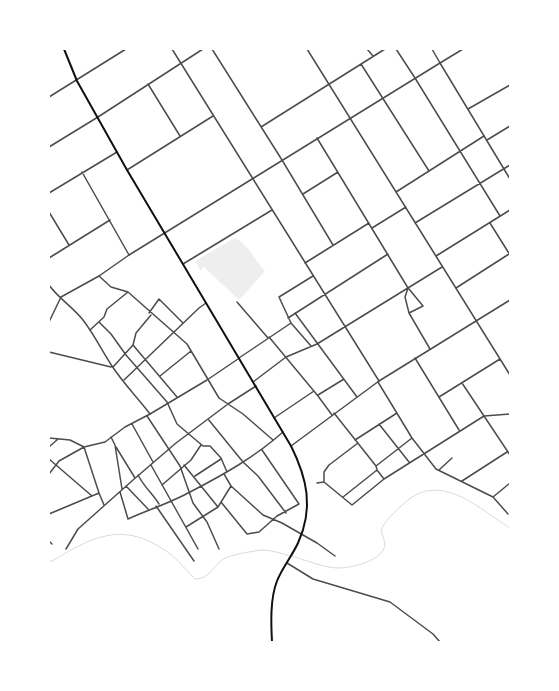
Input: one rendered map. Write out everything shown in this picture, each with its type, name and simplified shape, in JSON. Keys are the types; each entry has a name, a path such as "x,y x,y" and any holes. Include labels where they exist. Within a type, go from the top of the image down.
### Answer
{"main road":[{"path":"64,49 77,81 127,170 283,432 305,476 306,511 302,534 275,588 272,611 272,642"}],"street":[{"path":"49,97 77,81 126,49"},
{"path":"172,49 412,438 436,469 493,497 508,514"},
{"path":"49,147 203,49"},
{"path":"212,49 303,194 333,245"},
{"path":"307,49 510,375"},
{"path":"367,49 373,56"},
{"path":"261,127 385,49"},
{"path":"396,49 416,78 500,216"},
{"path":"432,49 510,178"},
{"path":"49,322 61,297 98,276 252,178 463,49"},
{"path":"361,64 429,170"},
{"path":"148,84 180,136"},
{"path":"468,110 510,85"},
{"path":"127,170 213,116"},
{"path":"487,140 510,126"},
{"path":"396,192 484,136"},
{"path":"317,138 408,288 423,306 409,313"},
{"path":"49,193 117,152"},
{"path":"415,223 510,165"},
{"path":"82,172 129,255"},
{"path":"303,194 338,172"},
{"path":"372,228 406,207"},
{"path":"183,264 272,210"},
{"path":"436,256 510,210"},
{"path":"49,212 69,246"},
{"path":"49,258 110,220"},
{"path":"305,263 369,223"},
{"path":"456,288 510,254 490,223"},
{"path":"288,318 388,254"},
{"path":"253,382 286,357 317,344 442,267"},
{"path":"98,276 111,287 128,292 150,314 187,344 219,398 243,414 273,440"},
{"path":"311,346 291,323 279,297 313,276"},
{"path":"49,285 53,291 69,304 90,330 112,367 150,414"},
{"path":"408,288 404,297 409,313 430,349"},
{"path":"90,330 104,317 107,309 128,292"},
{"path":"112,367 126,355 133,346 136,333 159,299 183,323"},
{"path":"291,446 378,381 510,300"},
{"path":"237,302 286,357 332,415"},
{"path":"124,380 136,367 206,303"},
{"path":"295,313 357,397"},
{"path":"99,322 112,334 126,355 167,402 177,424 201,445 210,446 221,459 227,472"},
{"path":"49,474 66,456 84,447 105,442 167,402 207,380 291,323"},
{"path":"133,346 146,359 177,397"},
{"path":"160,376 191,350"},
{"path":"49,352 112,367"},
{"path":"415,358 460,431"},
{"path":"439,397 500,359"},
{"path":"318,396 344,379"},
{"path":"462,383 510,456"},
{"path":"66,549 78,529 168,449 208,418 256,386"},
{"path":"274,418 314,391"},
{"path":"334,413 376,466 377,470 384,479"},
{"path":"355,440 397,413"},
{"path":"324,482 352,505 384,479 484,416 510,414"},
{"path":"147,416 181,468 192,503 203,517 219,549"},
{"path":"208,418 243,462 258,476 286,512"},
{"path":"132,424 153,462"},
{"path":"379,424 409,463"},
{"path":"120,491 128,519 189,493 224,474 243,462 283,432"},
{"path":"111,437 135,478"},
{"path":"49,438 70,440 84,447 98,493 104,505"},
{"path":"376,466 412,438"},
{"path":"49,447 58,439"},
{"path":"324,482 324,472 329,465 358,443"},
{"path":"115,445 122,490"},
{"path":"162,485 196,455 194,453 201,445"},
{"path":"220,502 247,534 259,532 277,516 299,504 261,449"},
{"path":"461,481 507,452"},
{"path":"439,470 452,458"},
{"path":"194,476 221,459"},
{"path":"49,460 92,496"},
{"path":"150,465 198,549"},
{"path":"184,465 218,507"},
{"path":"343,497 377,470"},
{"path":"224,474 230,486 263,515 302,534 335,556"},
{"path":"138,476 144,487 154,496 158,506 194,561"},
{"path":"317,484 324,482"},
{"path":"493,497 510,483"},
{"path":"126,486 149,509"},
{"path":"186,527 218,507 230,486"},
{"path":"49,514 98,493"},
{"path":"49,541 52,544"},
{"path":"287,563 313,579 390,602 433,634 440,642"}],"shaded area":[{"path":"235,238 248,248 265,271 239,300 203,266 201,271 195,261"}],"waterway":[{"path":"292,556 333,568 351,567 373,559 383,551 385,541 381,530 387,521 400,507 414,496 428,491 442,491 470,501 510,528"},
{"path":"49,561 52,561 80,545 106,536 119,534 133,536 163,549 176,559 195,579 200,579 207,575 225,558 247,552 262,550 289,556"}]}
